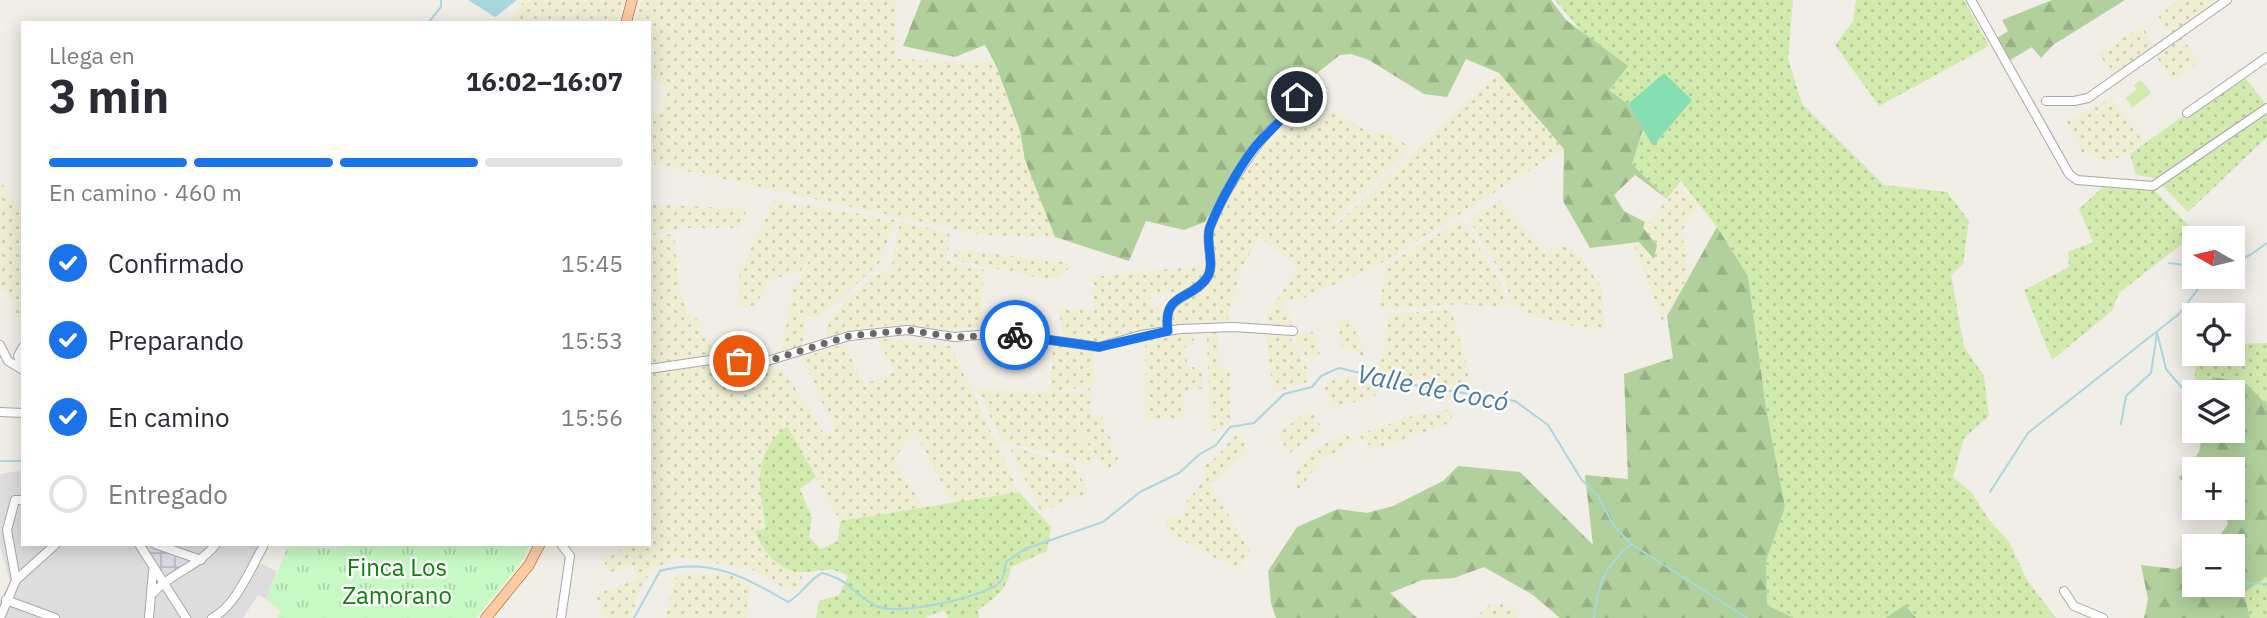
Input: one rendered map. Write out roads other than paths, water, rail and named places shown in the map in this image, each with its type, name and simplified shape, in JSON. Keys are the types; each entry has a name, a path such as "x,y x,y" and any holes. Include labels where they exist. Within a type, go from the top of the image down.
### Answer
{"main road":[{"path":"627,21 632,0"},
{"path":"486,618 529,565 539,546"}],"street":[{"path":"1972,0 2037,120 2069,174 2077,180 2153,186 2267,108"},
{"path":"2046,101 2074,102 2088,98 2227,0"},
{"path":"2188,113 2267,57"},
{"path":"1168,331 1166,318 1169,308 1205,281 1210,271 1208,237 1216,213 1246,161 1262,139 1288,114 1297,97"},
{"path":"651,369 717,359 761,363 849,336 907,330 954,337 1002,333 1099,347 1168,331 1233,327 1293,331"},
{"path":"0,345 8,360 21,368"},
{"path":"0,412 21,413"},
{"path":"16,580 3,526 19,500"},
{"path":"0,618 16,580 54,546"},
{"path":"140,546 153,571 186,618"},
{"path":"161,546 201,560"},
{"path":"153,593 163,582 201,560 214,546"},
{"path":"562,546 570,556 562,618"},
{"path":"212,618 221,614 263,547"},
{"path":"149,618 153,571"},
{"path":"2064,591 2074,606 2104,618"},
{"path":"6,600 55,618"}],"water":[{"path":"468,0 517,0 495,17"}],"waterway":[{"path":"430,21 441,7 441,0"},
{"path":"2245,257 2267,243"},
{"path":"2169,263 2182,265"},
{"path":"1990,492 2028,433 2179,314 2198,289"},
{"path":"2121,424 2126,396 2151,373 2157,333"},
{"path":"2158,336 2166,369 2182,388"},
{"name":"Valle de Cocó","path":"634,618 660,571 678,567 712,568 727,572 788,602 822,573 846,584 876,606 886,608 902,609 940,604 977,594 1000,582 1006,562 1025,549 1103,522 1140,492 1179,473 1200,454 1216,445 1230,427 1254,423 1284,394 1312,387 1321,376 1339,368 1407,384 1515,401 1548,425 1581,479 1598,496 1614,526 1631,544 1608,568 1600,585 1594,618"},
{"path":"0,461 21,461"},
{"path":"1631,544 1747,618"},
{"path":"2245,583 2267,584"}],"park label":[{"name":"Finca Los Zamorano","path":"397,581"}]}
